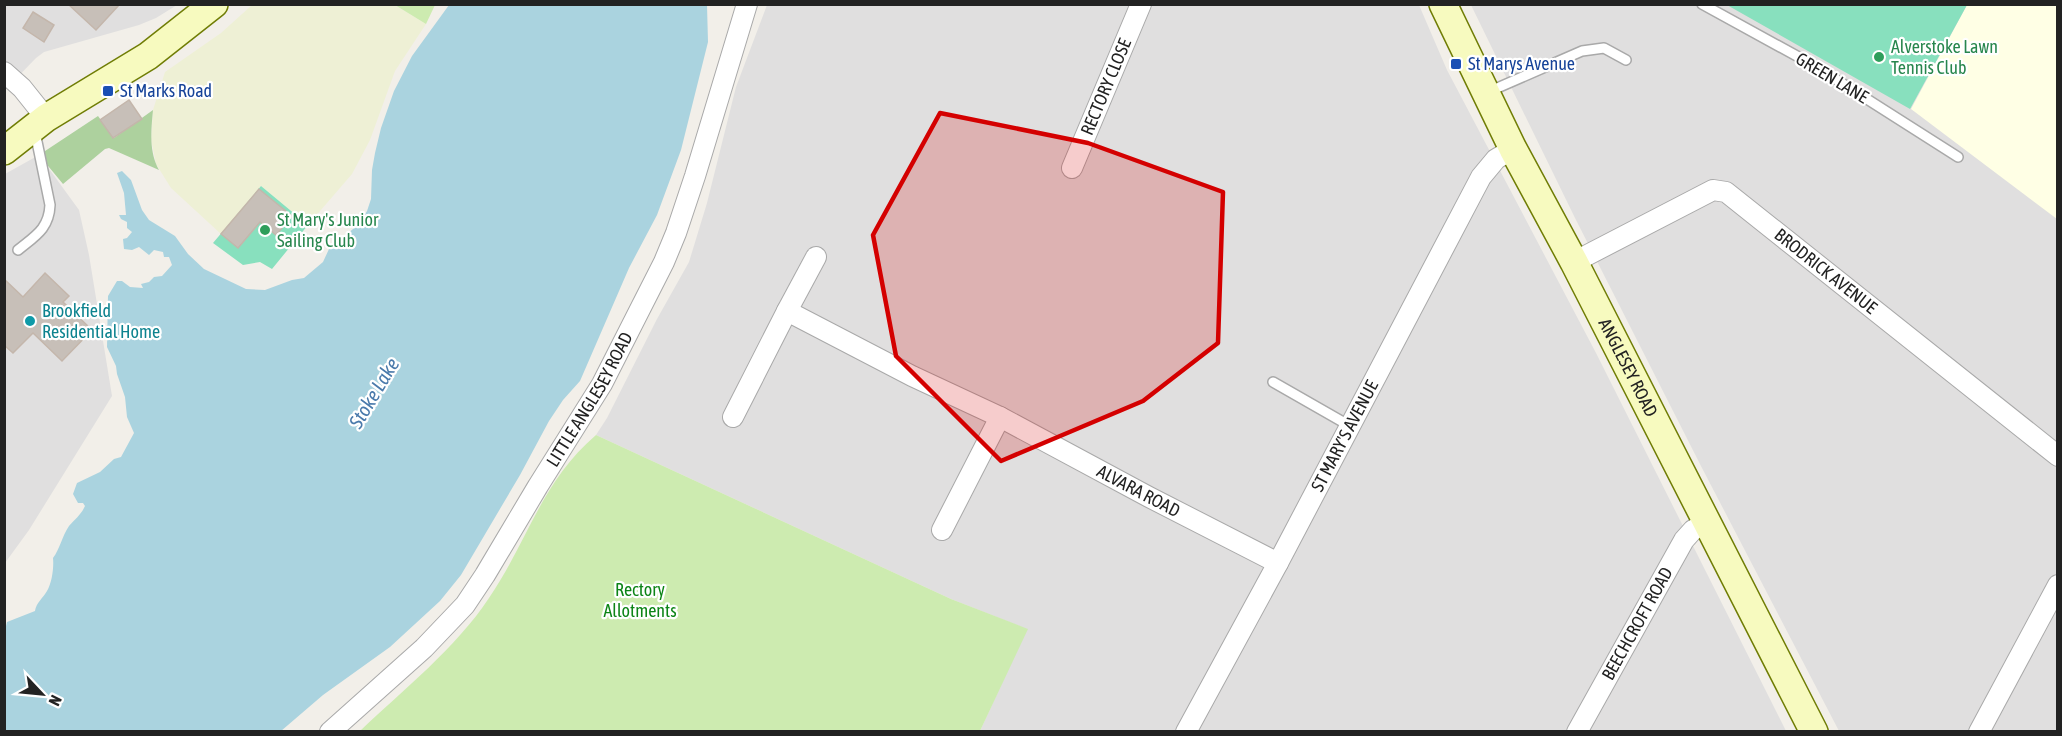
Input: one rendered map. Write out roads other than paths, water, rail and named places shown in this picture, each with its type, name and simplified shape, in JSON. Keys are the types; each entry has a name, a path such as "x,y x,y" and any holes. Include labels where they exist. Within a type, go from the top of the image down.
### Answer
{"street":[{"path":"4,151 40,123 148,56 214,4"},
{"name":"LITTLE ANGLESEY ROAD","path":"330,732 424,648 465,604 486,575 602,384 664,262 676,233 747,4"},
{"name":"RECTORY CLOSE","path":"1072,168 1141,4"},
{"name":"ANGLESEY ROAD","path":"1443,4 1513,149 1574,262 1814,732"},
{"path":"4,72 22,88 40,123"},
{"name":"ST MARY'S AVENUE","path":"1186,732 1278,563 1481,177 1496,159 1513,149"},
{"name":"BRODRICK AVENUE","path":"1574,262 1713,190 1725,192 2058,456"},
{"path":"733,417 816,257"},
{"name":"ALVARA ROAD","path":"787,311 912,376 1000,417 1278,563"},
{"path":"942,530 1000,417"},
{"name":"BEECHCROFT ROAD","path":"1577,732 1684,540 1693,530 1706,523"},
{"path":"1979,732 2058,585"}],"lane":[{"name":"GREEN LANE","path":"1702,4 1815,66 1958,157"},
{"path":"1486,93 1582,51 1604,48 1626,60"},
{"path":"18,250 41,231 50,216 40,123"},
{"path":"1273,382 1350,426"}],"water":[{"name":"Stoke Lake","path":"449,5 707,5 708,42 681,150 657,215 629,268 580,381 549,421 461,575 440,601 390,647 323,695 281,731 5,731 4,634 7,622 35,611 49,588 53,558 69,526 85,506 83,503 78,503 73,494 77,483 100,472 114,459 121,457 134,433 127,417 125,397 116,366 107,347 108,296 117,281 122,281 130,287 143,288 141,284 149,282 154,277 162,276 172,265 169,257 164,257 163,252 154,250 149,255 139,247 132,250 124,249 123,239 132,232 127,228 127,222 119,215 126,215 124,193 117,173 122,171 131,180 142,210 149,220 175,236 188,254 204,269 246,289 265,290 304,278 323,262 329,249 359,224 367,211 371,199 375,153 394,91 412,56"}],"place":[{"name":"Alverstoke Lawn Tennis Club","path":"1879,57"},
{"name":"St Marys Avenue","path":"1456,64"},
{"name":"St Marks Road","path":"108,91"},
{"name":"St Mary's Junior Sailing Club","path":"265,230"},
{"name":"Brookfield Residential Home","path":"30,321"}],"park label":[{"name":"Rectory Allotments","path":"640,600"}]}
